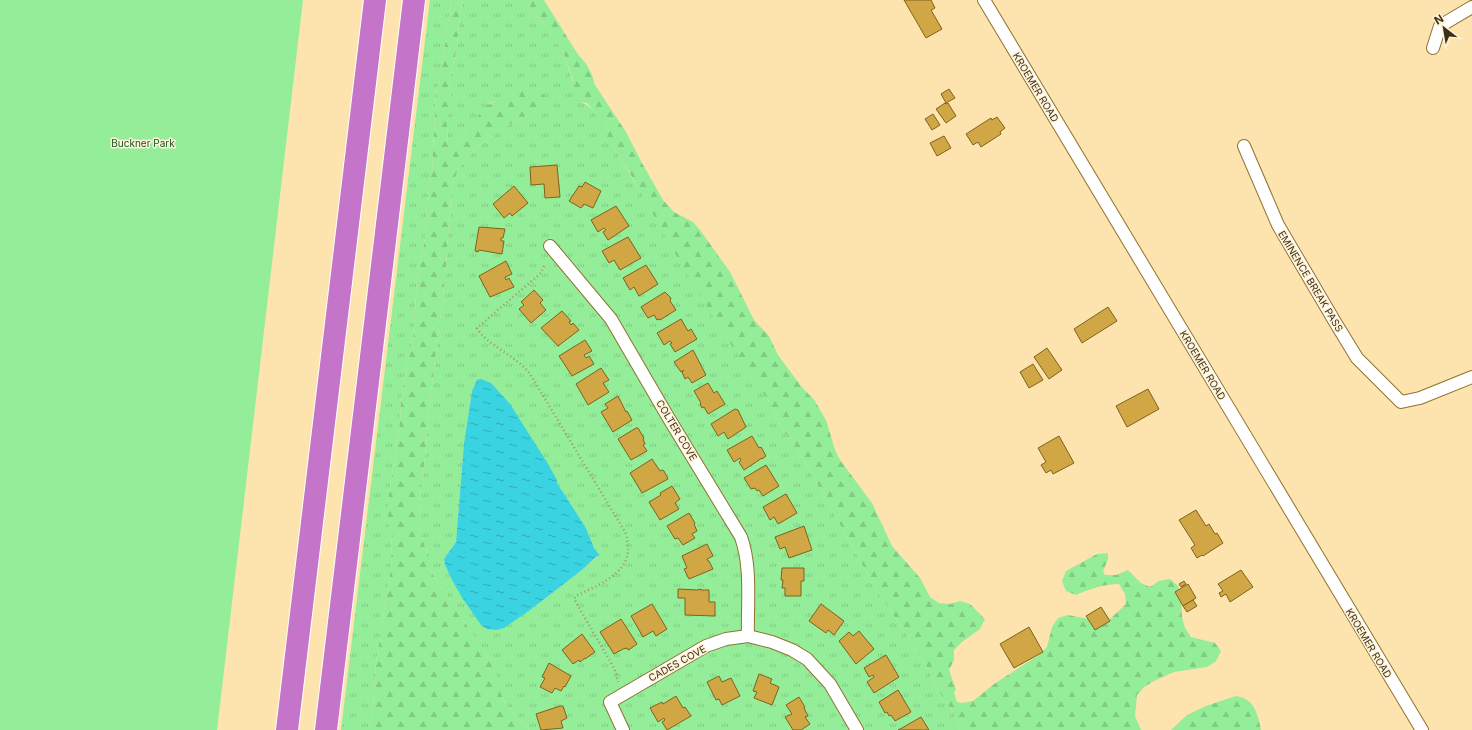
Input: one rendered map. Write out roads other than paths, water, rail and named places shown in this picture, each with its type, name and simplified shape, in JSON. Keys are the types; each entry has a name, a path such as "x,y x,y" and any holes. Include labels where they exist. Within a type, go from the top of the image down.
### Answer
{"highway":[{"path":"287,730 374,0"},
{"path":"326,730 414,0"}],"street":[{"name":"KROEMER ROAD","path":"984,0 1422,730"},
{"path":"1433,48 1440,26 1472,7"},
{"name":"EMINENCE BREAK PASS","path":"1244,146 1278,225 1357,358 1401,402 1420,398 1472,377"},
{"name":"COLTER COVE","path":"550,246 611,319 742,537 748,575 748,636"},
{"path":"748,636 772,642 792,650 807,660 830,684 857,730"},
{"name":"CADES COVE","path":"623,730 610,702 706,646 726,639 748,636"}],"water":[{"path":"481,379 491,383 510,404 548,464 557,480 558,485 586,528 594,548 600,555 530,610 504,628 496,630 487,629 481,625 452,580 445,565 444,559 456,542 464,443 472,391 477,380"}],"park label":[{"name":"Buckner Park","path":"143,143"}]}
